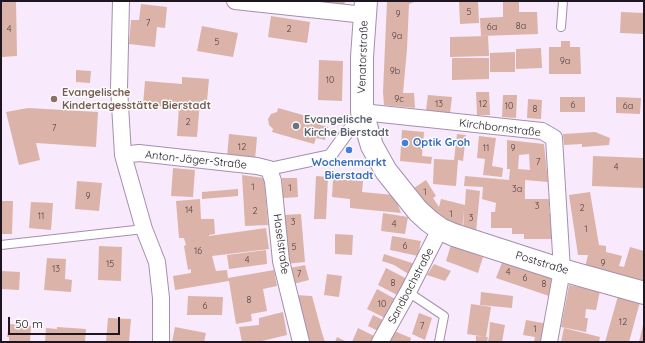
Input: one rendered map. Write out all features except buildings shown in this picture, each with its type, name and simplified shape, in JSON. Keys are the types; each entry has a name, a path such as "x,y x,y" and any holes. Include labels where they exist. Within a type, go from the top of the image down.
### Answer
{"main road":[{"name":"Venatorstraße","path":"365,8 362,57 362,112 372,146 386,172 418,211 440,230"},
{"name":"Poststraße","path":"440,230 562,270 644,293"}],"street":[{"path":"121,1 119,88 123,156 144,229 157,262 161,298 161,342"},
{"path":"235,1 365,8"},
{"path":"269,168 330,156 362,112"},
{"name":"Kirchbornstraße","path":"362,112 542,131 554,138 562,270"},
{"name":"Anton-Jäger-Straße","path":"123,156 139,153 269,168"},
{"name":"Haselstraße","path":"269,168 274,181 281,261 301,342"},
{"name":"Sandbachstraße","path":"380,342 440,230"},
{"path":"549,342 562,270"}],"lane":[{"path":"561,27 563,1"},
{"path":"1,245 144,229"},
{"path":"408,292 444,316 439,342"}],"place":[{"name":"Evangelische Kindertagesstätte Bierstadt","path":"54,99"},
{"name":"Evangelische Kirche Bierstadt","path":"296,126"},
{"name":"Optik Groh","path":"405,143"},
{"name":"Wochenmarkt Bierstadt","path":"349,150"}]}
